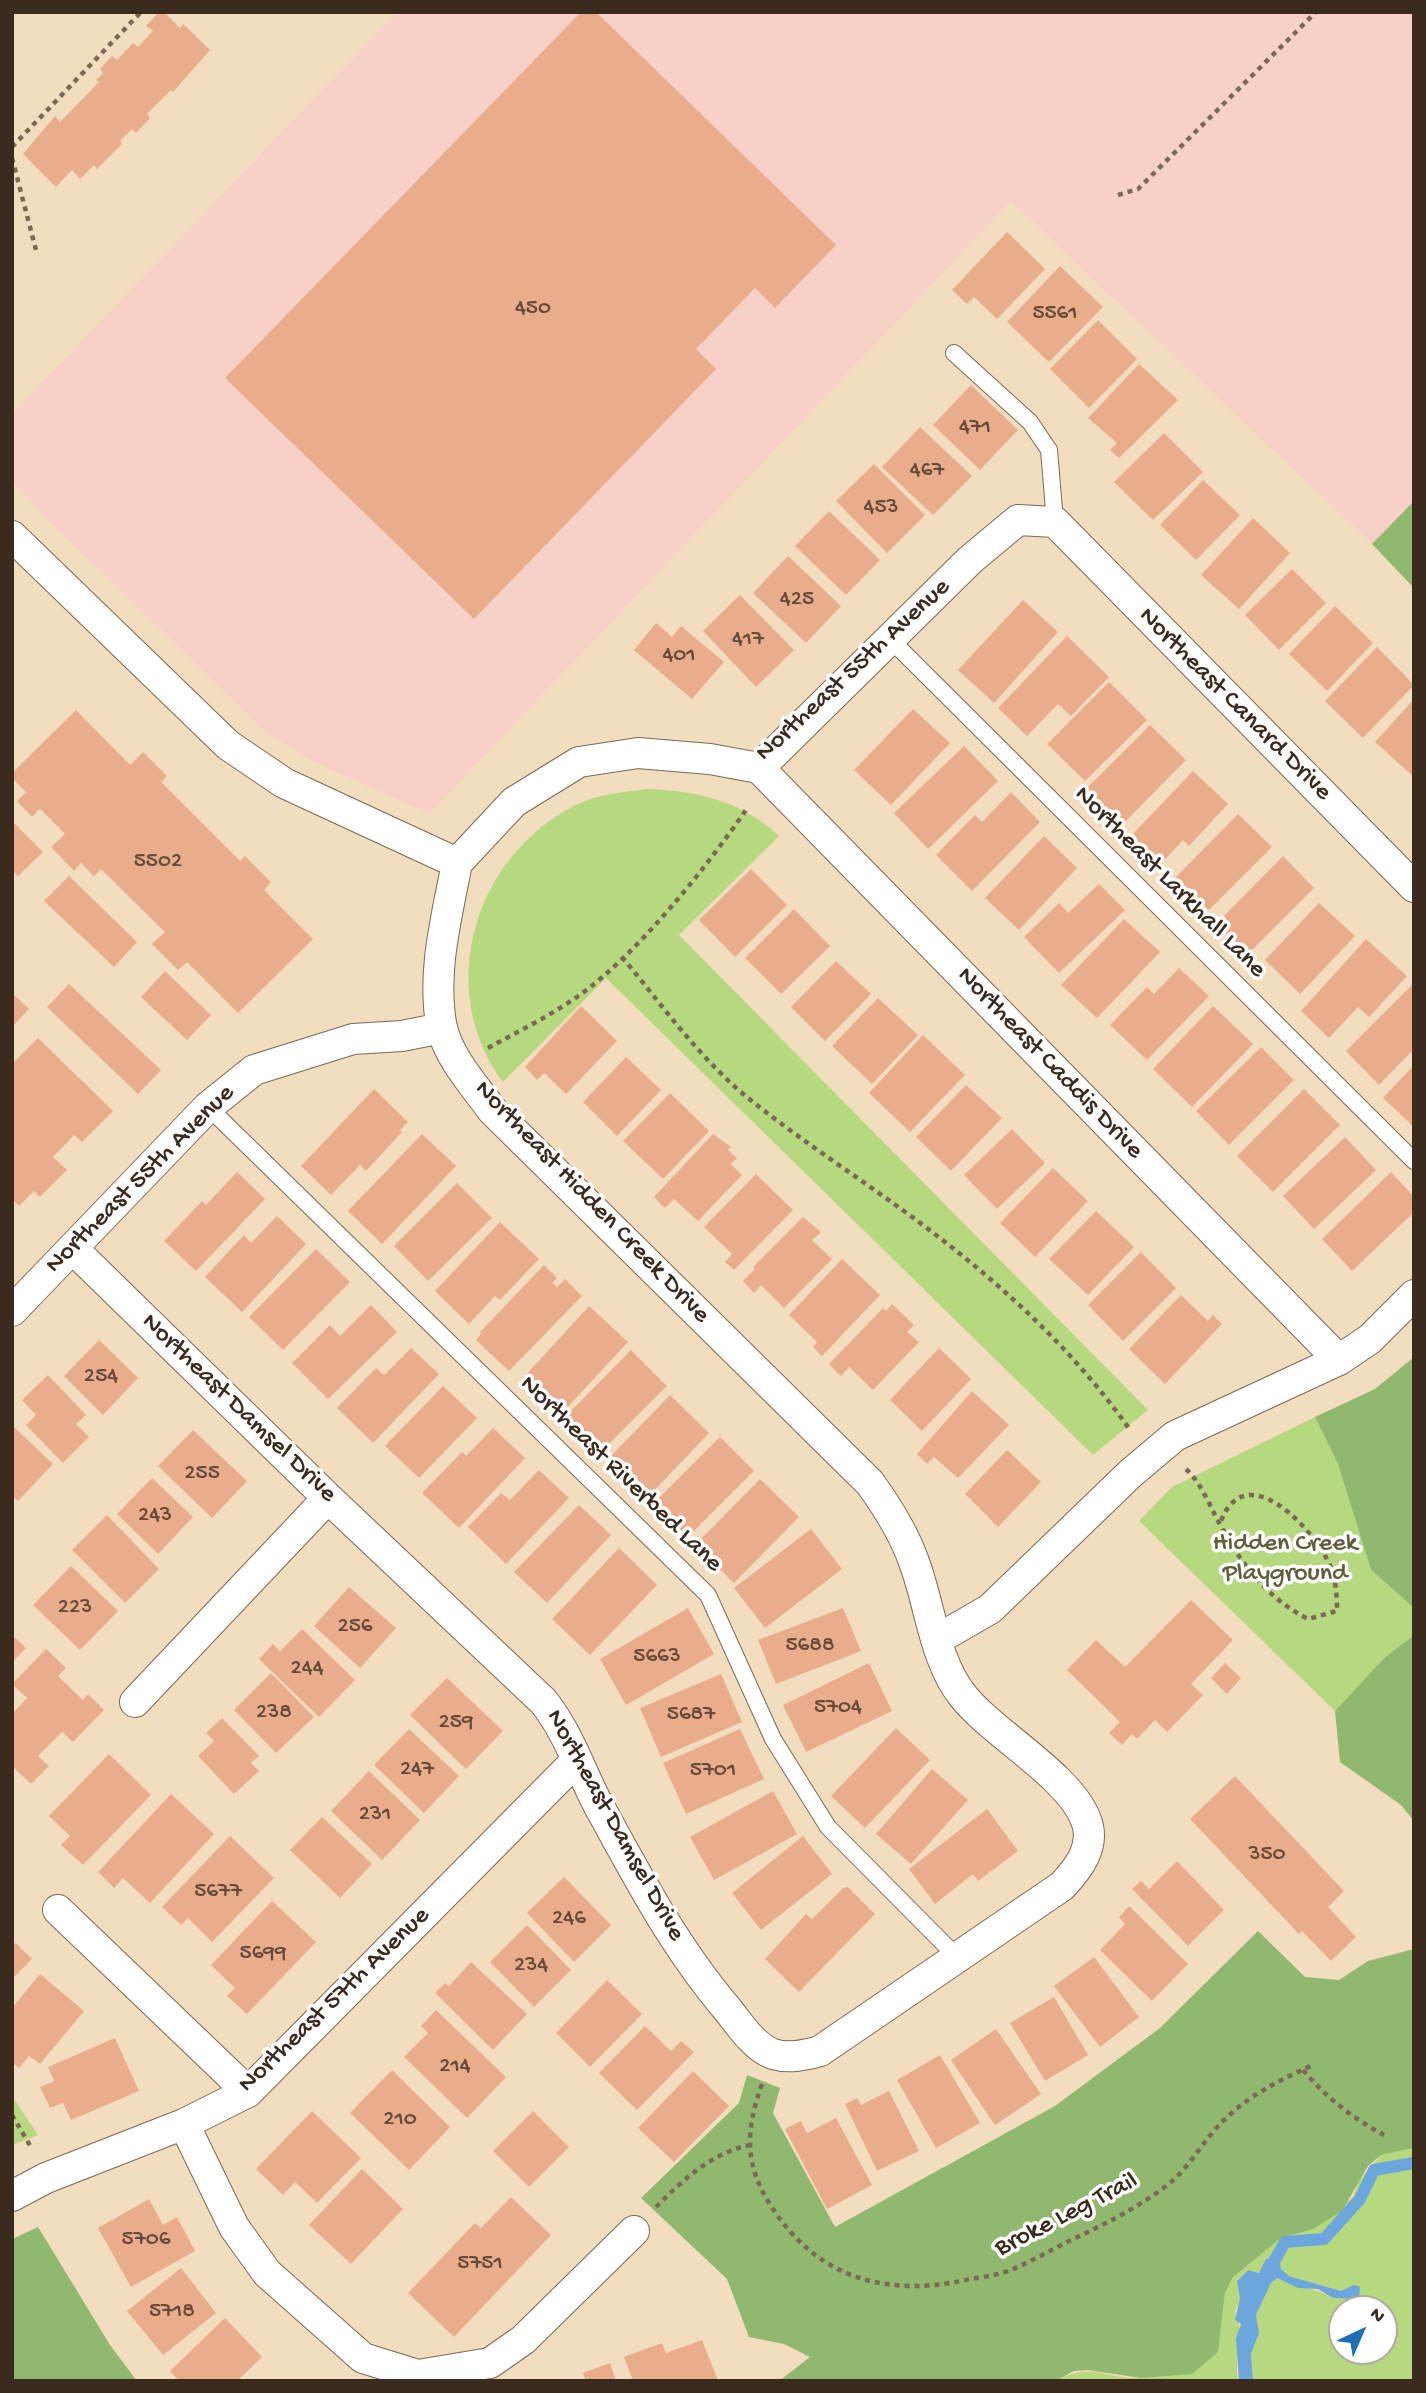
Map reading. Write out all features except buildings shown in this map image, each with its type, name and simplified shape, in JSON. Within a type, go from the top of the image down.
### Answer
[{"type":"street","name":"Northeast 55th Avenue","points":[[457,863],[514,802],[579,762],[638,753],[710,758],[759,768],[970,561],[1018,520],[1055,522]]},
{"type":"street","name":"Northeast Canard Drive","points":[[1055,522],[1414,887]]},
{"type":"street","points":[[12,536],[228,744],[284,783],[457,863]]},
{"type":"street","name":"Northeast Caddis Drive","points":[[759,768],[1339,1360]]},
{"type":"street","name":"Northeast Hidden Creek Drive","points":[[457,863],[439,957],[442,1028],[456,1059],[492,1110],[870,1483],[893,1515],[914,1562],[949,1672],[963,1696],[1072,1797],[1086,1821],[1089,1845],[1079,1869],[1062,1886],[957,1957]]},
{"type":"street","name":"Northeast 55th Avenue","points":[[12,1311],[208,1107],[254,1070],[352,1039],[402,1036],[442,1028]]},
{"type":"street","name":"Northeast Damsel Drive","points":[[73,1249],[328,1498],[543,1701],[562,1723],[576,1761],[665,1925],[717,1997],[752,2039],[772,2054]]},
{"type":"street","points":[[938,1639],[990,1609],[1151,1437],[1175,1436],[1339,1360],[1370,1339],[1414,1295]]},
{"type":"street","points":[[135,1702],[328,1498]]},
{"type":"street","name":"Northeast 57th Avenue","points":[[12,2196],[47,2178],[184,2124],[248,2092],[576,1761]]},
{"type":"street","points":[[58,1910],[248,2092]]},
{"type":"street","points":[[772,2054],[797,2057],[820,2050],[957,1957]]},
{"type":"street","points":[[184,2124],[234,2227],[267,2273],[363,2358],[418,2375],[490,2363],[523,2340],[634,2231]]},
{"type":"lane","points":[[954,353],[1030,422],[1049,450],[1055,522]]},
{"type":"lane","name":"Northeast Larkhall Lane","points":[[890,639],[1414,1161]]},
{"type":"lane","name":"Northeast Riverbed Lane","points":[[208,1107],[708,1595],[773,1739],[828,1827],[957,1957]]},
{"type":"path","points":[[12,147],[141,12]]},
{"type":"path","points":[[1118,195],[1138,189],[1316,12]]},
{"type":"path","points":[[12,158],[36,250]]},
{"type":"path","points":[[485,1051],[582,994],[621,957],[718,849],[746,810],[737,806]]},
{"type":"path","points":[[621,957],[699,1050],[750,1100],[890,1201],[1013,1298],[1105,1397],[1132,1433],[1151,1437],[1189,1471],[1243,1566],[1288,1609],[1308,1619],[1337,1611],[1331,1568],[1320,1546],[1284,1508],[1262,1495],[1251,1493],[1237,1499],[1224,1512],[1220,1524]]},
{"type":"path","points":[[1122,1441],[1132,1433]]},
{"type":"path","name":"Broke Leg Trail","points":[[772,2054],[751,2116],[749,2157],[760,2191],[785,2227],[816,2257],[854,2279],[894,2286],[938,2286],[1006,2272],[1125,2214],[1168,2185],[1198,2155],[1224,2120],[1267,2086],[1315,2064]]},
{"type":"path","points":[[1303,2070],[1324,2094],[1351,2117],[1384,2135]]},
{"type":"path","points":[[634,2231],[691,2174],[729,2149],[750,2145]]},
{"type":"shaded area","points":[[397,12],[1414,12],[1414,501],[1372,544],[1011,201],[429,814],[312,761],[267,733],[55,527],[12,481],[12,414]]},
{"type":"green space","points":[[1414,501],[1414,588],[1372,544]]},
{"type":"green space","points":[[648,789],[684,792],[718,800],[750,814],[779,836],[679,935],[1148,1410],[1093,1455],[606,978],[503,1082],[482,1045],[471,1007],[469,967],[475,928],[490,891],[512,857],[541,828],[576,805],[620,792]]},
{"type":"green space","points":[[1414,1357],[1414,1608],[1371,1570],[1338,1464],[1315,1417],[1375,1389]]},
{"type":"green space","name":"Hidden Creek Playground","points":[[1315,1417],[1338,1464],[1371,1570],[1414,1608],[1414,1635],[1384,1658],[1335,1711],[1139,1521],[1172,1487]]},
{"type":"green space","points":[[1414,1635],[1414,1821],[1401,1805],[1340,1762],[1335,1711],[1384,1658]]},
{"type":"green space","points":[[1258,1931],[1305,1977],[1339,1980],[1368,1961],[1414,1949],[1414,2148],[1381,2155],[1368,2166],[1342,2211],[1313,2229],[1281,2238],[1233,2277],[1225,2293],[1218,2352],[1192,2374],[1141,2378],[1088,2370],[1074,2371],[1055,2381],[779,2381],[810,2357],[784,2344],[749,2337],[727,2279],[641,2198],[739,2103],[747,2075],[780,2088],[773,2113],[835,2227],[1055,2106],[1160,2028]]},
{"type":"green space","points":[[12,2096],[38,2135],[12,2145]]},
{"type":"green space","points":[[1414,2148],[1414,2381],[1253,2381],[1251,2354],[1259,2333],[1256,2315],[1271,2283],[1277,2278],[1328,2296],[1328,2365],[1398,2365],[1398,2295],[1336,2295],[1341,2291],[1289,2276],[1281,2269],[1279,2257],[1259,2273],[1248,2270],[1237,2280],[1241,2298],[1235,2312],[1240,2329],[1237,2363],[1239,2381],[1055,2381],[1080,2372],[1098,2372],[1127,2378],[1147,2377],[1218,2352],[1225,2293],[1233,2277],[1281,2238],[1313,2229],[1353,2197],[1358,2182],[1381,2155]]},
{"type":"green space","points":[[38,2227],[110,2345],[137,2381],[12,2381],[12,2239]]},
{"type":"water","points":[[1279,2257],[1281,2269],[1289,2276],[1341,2291],[1354,2285],[1360,2287],[1359,2295],[1328,2295],[1318,2289],[1298,2288],[1277,2278],[1271,2283],[1256,2315],[1259,2333],[1251,2354],[1253,2381],[1239,2381],[1236,2338],[1241,2324],[1235,2320],[1240,2298],[1237,2281],[1248,2270],[1259,2273],[1266,2259]]},
{"type":"waterway","points":[[1268,2272],[1285,2242],[1324,2239],[1360,2199],[1374,2170],[1414,2163]]}]
